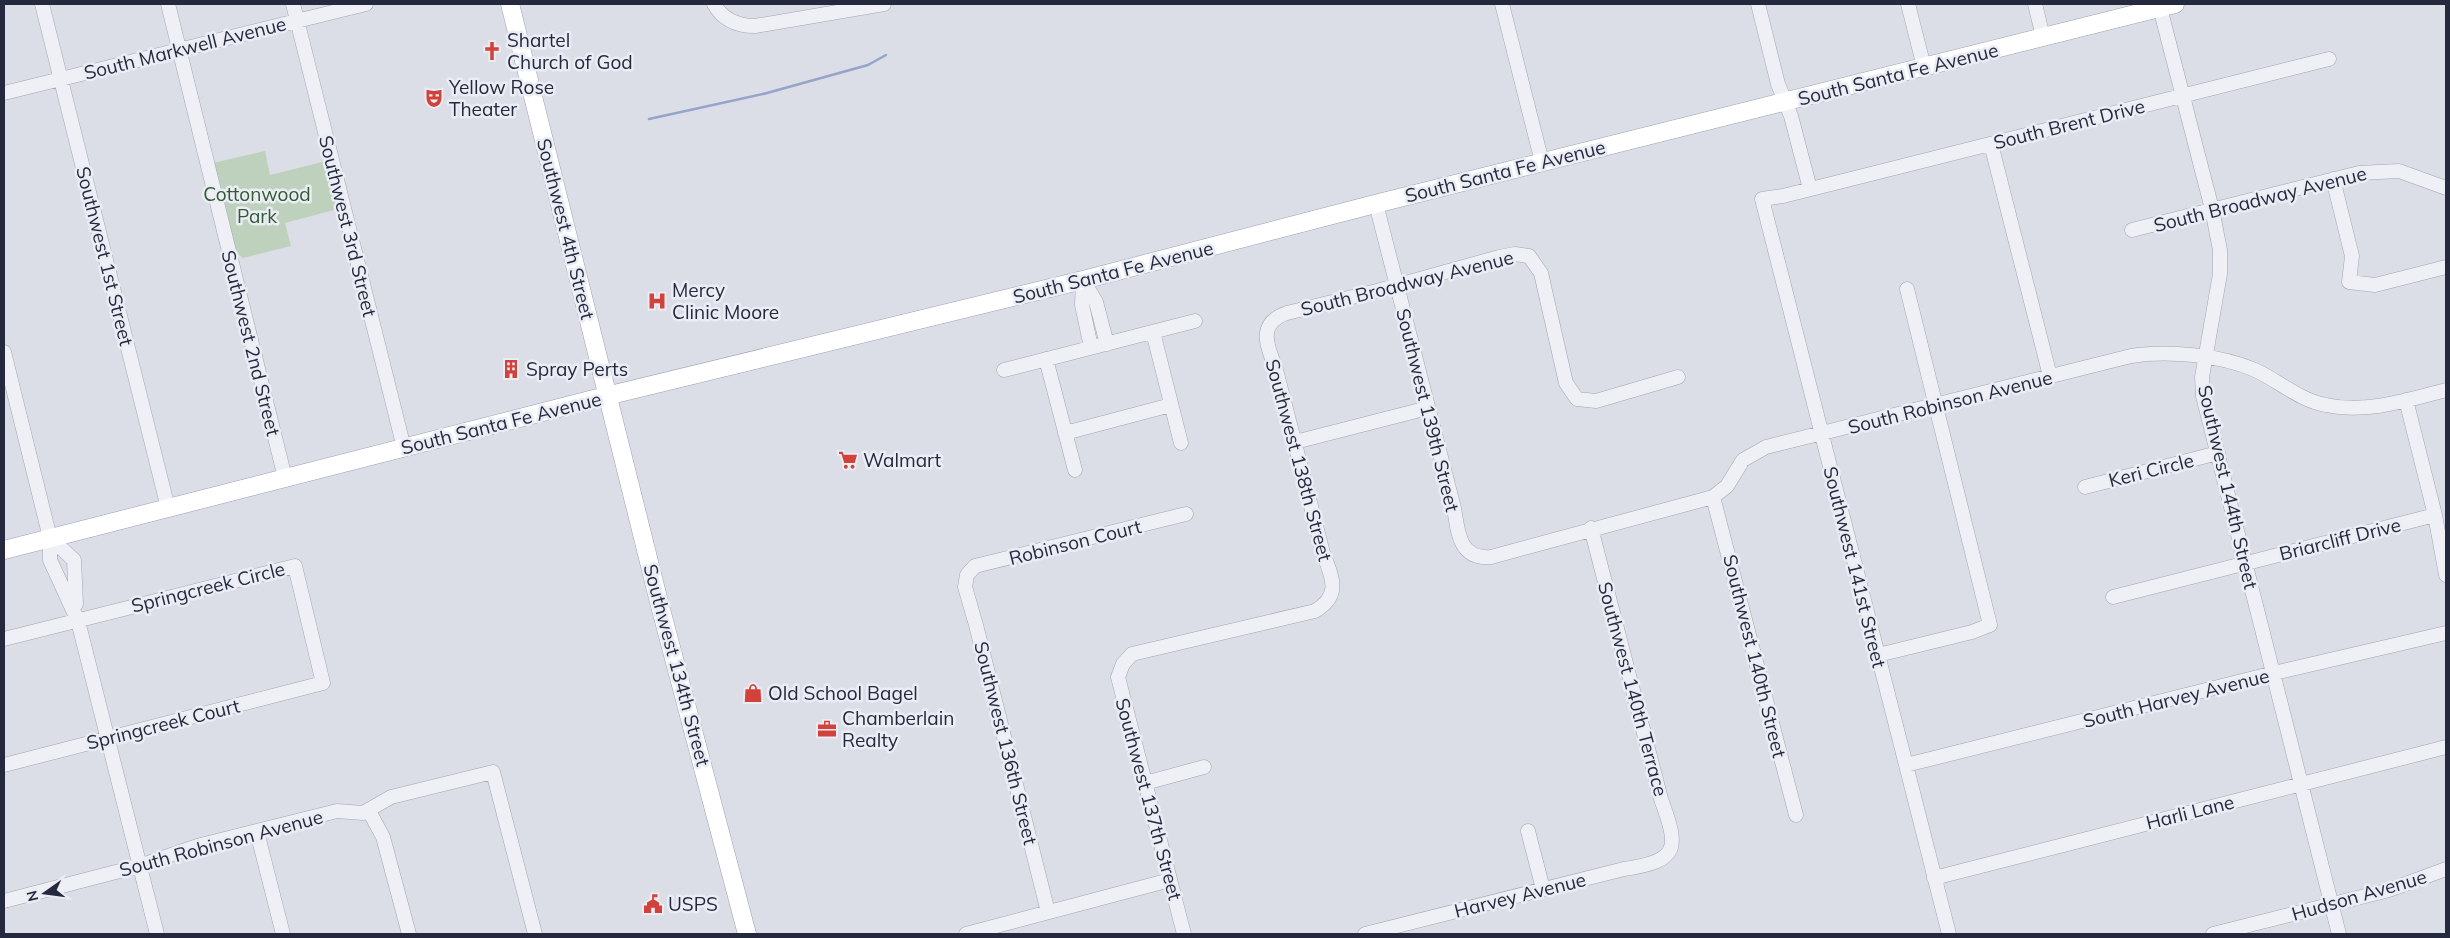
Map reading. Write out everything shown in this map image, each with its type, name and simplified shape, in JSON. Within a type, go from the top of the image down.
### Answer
[{"type":"main road","name":"Southwest 4th Street","points":[[510,4],[607,396]]},
{"type":"main road","name":"South Santa Fe Avenue","points":[[4,550],[607,396],[1083,280],[2165,5]]},
{"type":"main road","name":"Southwest 134th Street","points":[[607,396],[747,934]]},
{"type":"street","name":"Southwest 1st Street","points":[[42,4],[168,508]]},
{"type":"street","name":"Southwest 2nd Street","points":[[168,4],[285,478]]},
{"type":"street","name":"Southwest 3rd Street","points":[[293,4],[404,448]]},
{"type":"street","name":"South Markwell Avenue","points":[[4,93],[366,4]]},
{"type":"street","points":[[714,4],[727,19],[742,25],[755,26],[884,4]]},
{"type":"street","points":[[1502,4],[1542,162]]},
{"type":"street","points":[[1758,4],[1778,84],[1791,116],[1810,189]]},
{"type":"street","points":[[1908,4],[1924,67]]},
{"type":"street","points":[[2035,4],[2043,37]]},
{"type":"street","name":"Southwest 144th Street","points":[[2165,5],[2183,96],[2218,236],[2220,263],[2202,387],[2340,934]]},
{"type":"street","name":"South Brent Drive","points":[[1762,199],[1810,189],[2329,59]]},
{"type":"street","points":[[1991,144],[2050,376]]},
{"type":"street","name":"South Broadway Avenue","points":[[2132,230],[2333,179],[2377,171],[2399,172],[2446,188]]},
{"type":"street","points":[[2333,179],[2352,256],[2349,282],[2375,285],[2446,266]]},
{"type":"street","name":"Southwest 141st Street","points":[[1762,199],[1949,934]]},
{"type":"street","name":"Southwest 139th Street","points":[[1376,204],[1454,508],[1458,536],[1462,545],[1471,554]]},
{"type":"street","name":"South Broadway Avenue","points":[[1270,324],[1279,315],[1515,254],[1529,256],[1541,274],[1566,383],[1577,398],[1596,401],[1678,377]]},
{"type":"street","points":[[1083,280],[1096,302],[1107,344]]},
{"type":"street","points":[[1083,280],[1082,305],[1091,347]]},
{"type":"street","points":[[1878,655],[1972,632],[1990,624],[1907,289]]},
{"type":"street","points":[[1004,370],[1195,321]]},
{"type":"street","name":"Southwest 138th Street","points":[[1123,664],[1132,654],[1170,647],[1315,611],[1322,607],[1331,596],[1332,576],[1323,553],[1275,366],[1267,346],[1266,339],[1270,324]]},
{"type":"street","points":[[1152,332],[1181,443]]},
{"type":"street","points":[[4,352],[50,538],[50,560],[78,621]]},
{"type":"street","name":"South Robinson Avenue","points":[[1471,554],[1490,557],[1591,528],[1713,497],[1727,486],[1743,460],[1756,451],[2050,376],[2141,355],[2165,354],[2232,362],[2255,370],[2301,397],[2327,406],[2357,408],[2406,400],[2446,390]]},
{"type":"street","points":[[1046,359],[1075,470]]},
{"type":"street","points":[[2406,400],[2435,515],[2446,575]]},
{"type":"street","points":[[1065,433],[1171,405]]},
{"type":"street","points":[[1294,442],[1428,408]]},
{"type":"street","name":"Keri Circle","points":[[2085,487],[2218,452]]},
{"type":"street","name":"Southwest 140th Street","points":[[1713,497],[1796,815]]},
{"type":"street","name":"Robinson Court","points":[[967,575],[981,563],[1013,558],[1186,514]]},
{"type":"street","name":"Briarcliff Drive","points":[[2113,597],[2435,515]]},
{"type":"street","name":"Southwest 140th Terrace","points":[[1591,528],[1661,799],[1672,829],[1670,850]]},
{"type":"street","points":[[50,538],[74,560],[74,587],[78,621],[157,934]]},
{"type":"street","name":"Springcreek Circle","points":[[4,639],[295,566],[323,683]]},
{"type":"street","name":"Southwest 136th Street","points":[[967,575],[965,593],[976,625],[1048,912]]},
{"type":"street","name":"South Harvey Avenue","points":[[1906,766],[2274,673],[2446,633]]},
{"type":"street","name":"Southwest 137th Street","points":[[1123,664],[1118,677],[1119,687],[1184,934]]},
{"type":"street","name":"Springcreek Court","points":[[4,765],[323,683]]},
{"type":"street","name":"Harli Lane","points":[[1934,878],[2446,748]]},
{"type":"street","points":[[1145,783],[1204,768]]},
{"type":"street","name":"South Robinson Avenue","points":[[4,901],[139,866],[178,851],[337,811],[369,811],[398,795],[493,772],[534,934]]},
{"type":"street","points":[[369,811],[383,837],[409,934]]},
{"type":"street","points":[[1528,831],[1543,889]]},
{"type":"street","points":[[257,832],[283,934]]},
{"type":"street","name":"Harvey Avenue","points":[[1365,934],[1624,869],[1651,865],[1664,859],[1670,850]]},
{"type":"street","name":"Hudson Avenue","points":[[2213,934],[2389,890],[2446,869]]},
{"type":"street","points":[[966,934],[1170,880]]},
{"type":"street","points":[[953,934],[982,929]]},
{"type":"green space","name":"Cottonwood Park","points":[[265,151],[270,175],[326,161],[338,209],[285,223],[291,246],[243,258],[235,252],[213,163]]},
{"type":"waterway","points":[[649,119],[767,93],[868,65],[886,55]]},
{"type":"place","name":"Shartel Church of God","points":[[492,51]]},
{"type":"place","name":"Yellow Rose Theater","points":[[434,98]]},
{"type":"place","name":"Mercy Clinic Moore","points":[[657,301]]},
{"type":"place","name":"Spray Perts","points":[[511,369]]},
{"type":"place","name":"Walmart","points":[[848,460]]},
{"type":"place","name":"Old School Bagel","points":[[753,693]]},
{"type":"place","name":"Chamberlain Realty","points":[[827,729]]},
{"type":"place","name":"USPS","points":[[653,904]]}]
